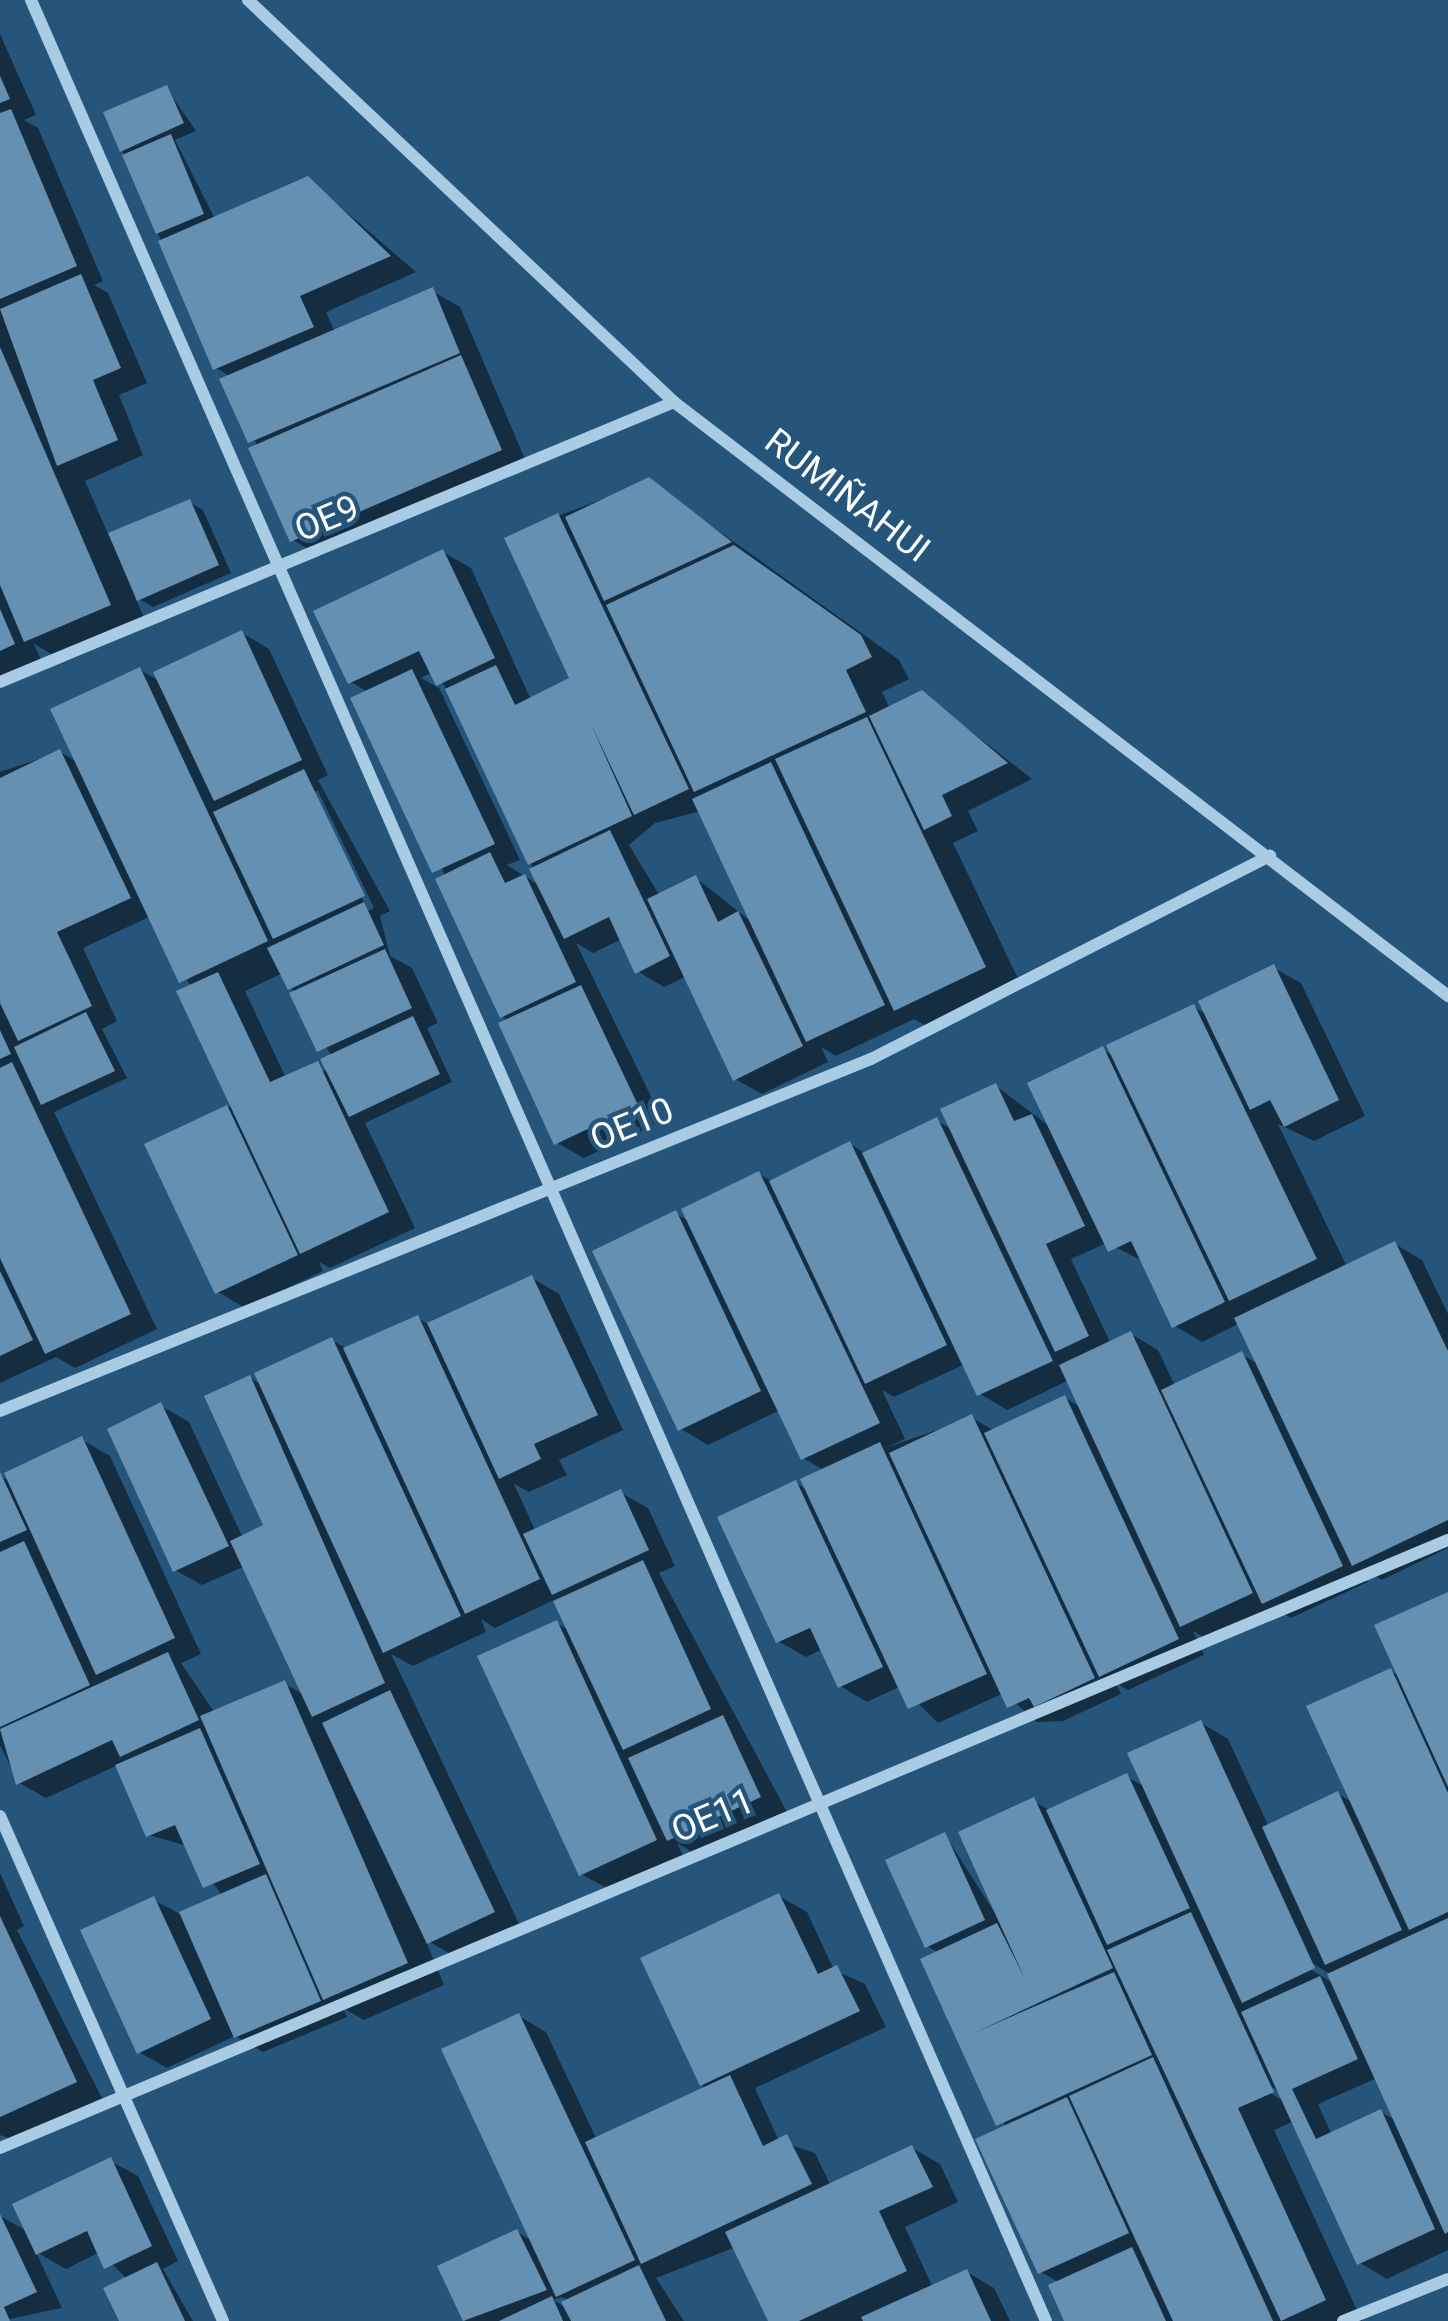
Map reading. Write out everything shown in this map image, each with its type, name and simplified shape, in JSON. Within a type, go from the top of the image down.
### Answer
[{"type":"street","points":[[32,0],[816,1806],[1046,2321]]},
{"type":"street","name":"RUMIÑAHUI","points":[[248,0],[674,402],[1448,996]]},
{"type":"street","name":"OE9","points":[[0,682],[278,572],[674,402]]},
{"type":"street","name":"OE10","points":[[0,1412],[872,1059],[1270,856]]},
{"type":"street","name":"OE11","points":[[0,2148],[1448,1540]]},
{"type":"street","points":[[0,1816],[224,2321]]},
{"type":"street","points":[[1342,2321],[1448,2279]]},
{"type":"building","points":[[0,76],[10,99],[0,103]]},
{"type":"building","points":[[167,85],[184,123],[120,152],[103,112]]},
{"type":"building","points":[[11,109],[77,266],[0,299],[0,113]]},
{"type":"building","points":[[171,134],[204,214],[156,234],[122,155]]},
{"type":"building","points":[[308,176],[391,256],[300,296],[314,327],[213,370],[158,241]]},
{"type":"building","points":[[81,274],[121,368],[93,380],[118,440],[57,466],[0,309]]},
{"type":"building","points":[[433,287],[460,353],[248,443],[219,379]]},
{"type":"building","points":[[0,347],[111,605],[24,642],[0,585]]},
{"type":"building","points":[[461,355],[502,450],[290,542],[248,448]]},
{"type":"building","points":[[649,477],[732,542],[604,601],[565,517]]},
{"type":"building","points":[[190,499],[219,565],[137,601],[108,533]]},
{"type":"building","points":[[558,513],[689,789],[634,815],[590,722],[632,816],[528,865],[445,689],[496,665],[515,705],[569,678],[504,538]]},
{"type":"building","points":[[734,545],[861,635],[872,657],[846,670],[866,712],[694,792],[606,605]]},
{"type":"building","points":[[443,549],[495,658],[436,686],[419,651],[348,684],[313,611]]},
{"type":"building","points":[[0,609],[15,644],[0,651]]},
{"type":"building","points":[[242,630],[302,760],[214,801],[153,672]]},
{"type":"building","points":[[140,667],[268,941],[179,983],[50,709]]},
{"type":"building","points":[[412,669],[495,844],[432,873],[350,698]]},
{"type":"building","points":[[922,690],[1008,763],[942,795],[952,816],[924,830],[869,716]]},
{"type":"building","points":[[867,717],[986,967],[894,1011],[775,759]]},
{"type":"building","points":[[60,749],[131,898],[57,932],[92,1006],[18,1041],[0,1003],[0,778]]},
{"type":"building","points":[[771,762],[885,1005],[806,1042],[692,799]]},
{"type":"building","points":[[304,769],[365,896],[273,939],[213,812]]},
{"type":"building","points":[[610,830],[670,956],[635,974],[609,917],[564,939],[529,869]]},
{"type":"building","points":[[490,852],[505,883],[525,874],[576,982],[500,1018],[435,879]]},
{"type":"building","points":[[696,875],[718,922],[738,911],[803,1046],[733,1081],[647,899]]},
{"type":"building","points":[[364,902],[384,945],[288,990],[267,948]]},
{"type":"building","points":[[385,949],[412,1008],[317,1052],[289,993]]},
{"type":"building","points":[[1274,964],[1339,1100],[1284,1127],[1270,1100],[1250,1110],[1198,1001]]},
{"type":"building","points":[[218,972],[270,1082],[318,1061],[389,1212],[300,1254],[176,991]]},
{"type":"building","points":[[581,985],[638,1105],[554,1145],[498,1023]]},
{"type":"building","points":[[1194,1004],[1317,1259],[1229,1301],[1106,1045]]},
{"type":"building","points":[[86,1012],[115,1071],[41,1105],[14,1047]]},
{"type":"building","points":[[413,1016],[440,1074],[349,1117],[320,1059]]},
{"type":"building","points":[[0,1030],[11,1054],[0,1059]]},
{"type":"building","points":[[1103,1046],[1225,1302],[1172,1328],[1131,1241],[1108,1252],[1027,1083]]},
{"type":"building","points":[[12,1062],[131,1314],[45,1354],[0,1258],[0,1068]]},
{"type":"building","points":[[996,1083],[1014,1121],[1032,1114],[1085,1226],[1046,1244],[1089,1336],[1055,1352],[940,1109]]},
{"type":"building","points":[[227,1105],[298,1255],[215,1294],[144,1144]]},
{"type":"building","points":[[937,1117],[1053,1361],[977,1396],[862,1153]]},
{"type":"building","points":[[850,1141],[947,1345],[865,1384],[769,1181]]},
{"type":"building","points":[[759,1171],[880,1423],[801,1460],[681,1209]]},
{"type":"building","points":[[676,1210],[761,1391],[678,1431],[592,1251]]},
{"type":"building","points":[[1395,1241],[1448,1351],[1448,1520],[1352,1566],[1234,1318]]},
{"type":"building","points":[[0,1271],[33,1340],[0,1356]]},
{"type":"building","points":[[532,1275],[598,1415],[534,1444],[541,1459],[499,1479],[427,1323]]},
{"type":"building","points":[[418,1315],[540,1579],[465,1614],[343,1348]]},
{"type":"building","points":[[1131,1331],[1253,1593],[1180,1627],[1059,1365]]},
{"type":"building","points":[[332,1337],[461,1616],[383,1653],[254,1373]]},
{"type":"building","points":[[1242,1351],[1343,1566],[1262,1604],[1161,1390]]},
{"type":"building","points":[[250,1375],[385,1683],[312,1717],[230,1541],[263,1525],[204,1396]]},
{"type":"building","points":[[1065,1395],[1179,1639],[1099,1677],[984,1433]]},
{"type":"building","points":[[161,1402],[229,1546],[173,1572],[107,1429]]},
{"type":"building","points":[[972,1414],[1095,1678],[1034,1707],[1029,1698],[1007,1708],[889,1453]]},
{"type":"building","points":[[82,1436],[175,1638],[96,1675],[4,1473]]},
{"type":"building","points":[[880,1442],[987,1674],[908,1709],[800,1479]]},
{"type":"building","points":[[0,1472],[27,1530],[0,1542]]},
{"type":"building","points":[[796,1480],[883,1667],[838,1688],[810,1628],[776,1643],[717,1517]]},
{"type":"building","points":[[621,1489],[649,1550],[552,1595],[523,1534]]},
{"type":"building","points":[[24,1541],[90,1685],[0,1727],[0,1552]]},
{"type":"building","points":[[643,1560],[711,1709],[623,1750],[553,1601]]},
{"type":"building","points":[[1448,1592],[1448,1787],[1374,1625]]},
{"type":"building","points":[[557,1620],[657,1840],[579,1876],[477,1656]]},
{"type":"building","points":[[168,1652],[199,1720],[120,1757],[112,1740],[16,1785],[0,1729]]},
{"type":"building","points":[[1391,1668],[1448,1793],[1448,1912],[1409,1930],[1306,1706]]},
{"type":"building","points":[[285,1680],[408,1963],[323,2000],[200,1716]]},
{"type":"building","points":[[390,1690],[495,1912],[427,1944],[322,1723]]},
{"type":"building","points":[[723,1715],[761,1797],[667,1841],[628,1758]]},
{"type":"building","points":[[1201,1720],[1315,1968],[1242,2003],[1127,1753]]},
{"type":"building","points":[[200,1728],[260,1864],[203,1888],[175,1825],[146,1837],[115,1765]]},
{"type":"building","points":[[1127,1773],[1190,1908],[1107,1945],[1046,1810]]},
{"type":"building","points":[[1338,1791],[1402,1930],[1325,1965],[1262,1827]]},
{"type":"building","points":[[1034,1797],[1113,1968],[976,2032],[1114,1972],[1152,2055],[996,2126],[920,1959],[997,1923],[1025,1979],[958,1832]]},
{"type":"building","points":[[945,1832],[985,1920],[925,1948],[885,1860]]},
{"type":"building","points":[[266,1874],[321,2001],[234,2038],[179,1912]]},
{"type":"building","points":[[779,1893],[818,1974],[837,1965],[860,2011],[700,2086],[640,1958]]},
{"type":"building","points":[[154,1896],[211,2019],[137,2054],[80,1930]]},
{"type":"building","points":[[1191,1912],[1274,2092],[1238,2108],[1326,2300],[1281,2321],[1107,1950]]},
{"type":"building","points":[[0,1916],[77,2082],[0,2117]]},
{"type":"building","points":[[1448,1918],[1448,2232],[1445,2234],[1327,1974]]},
{"type":"building","points":[[1320,1976],[1358,2059],[1292,2089],[1316,2139],[1381,2109],[1435,2229],[1357,2265],[1241,2012]]},
{"type":"building","points":[[519,2013],[635,2260],[556,2297],[441,2049]]},
{"type":"building","points":[[1153,2057],[1273,2321],[1173,2321],[1069,2096]]},
{"type":"building","points":[[730,2075],[763,2146],[787,2134],[812,2184],[641,2264],[585,2142]]},
{"type":"building","points":[[1067,2097],[1129,2233],[1038,2274],[975,2139]]},
{"type":"building","points":[[912,2145],[933,2187],[879,2211],[907,2271],[799,2321],[768,2321],[725,2232]]},
{"type":"building","points":[[111,2157],[152,2246],[104,2269],[87,2231],[36,2255],[12,2204]]},
{"type":"building","points":[[0,2214],[37,2292],[4,2307],[10,2321],[0,2321]]},
{"type":"building","points":[[517,2229],[547,2290],[463,2321],[437,2266]]},
{"type":"building","points":[[1132,2247],[1166,2321],[1064,2321],[1048,2285]]},
{"type":"building","points":[[157,2262],[185,2321],[119,2321],[103,2288]]},
{"type":"building","points":[[639,2265],[666,2321],[571,2321],[561,2302]]},
{"type":"building","points":[[967,2269],[991,2321],[863,2321],[861,2317]]},
{"type":"building","points":[[552,2296],[563,2321],[499,2321]]}]
